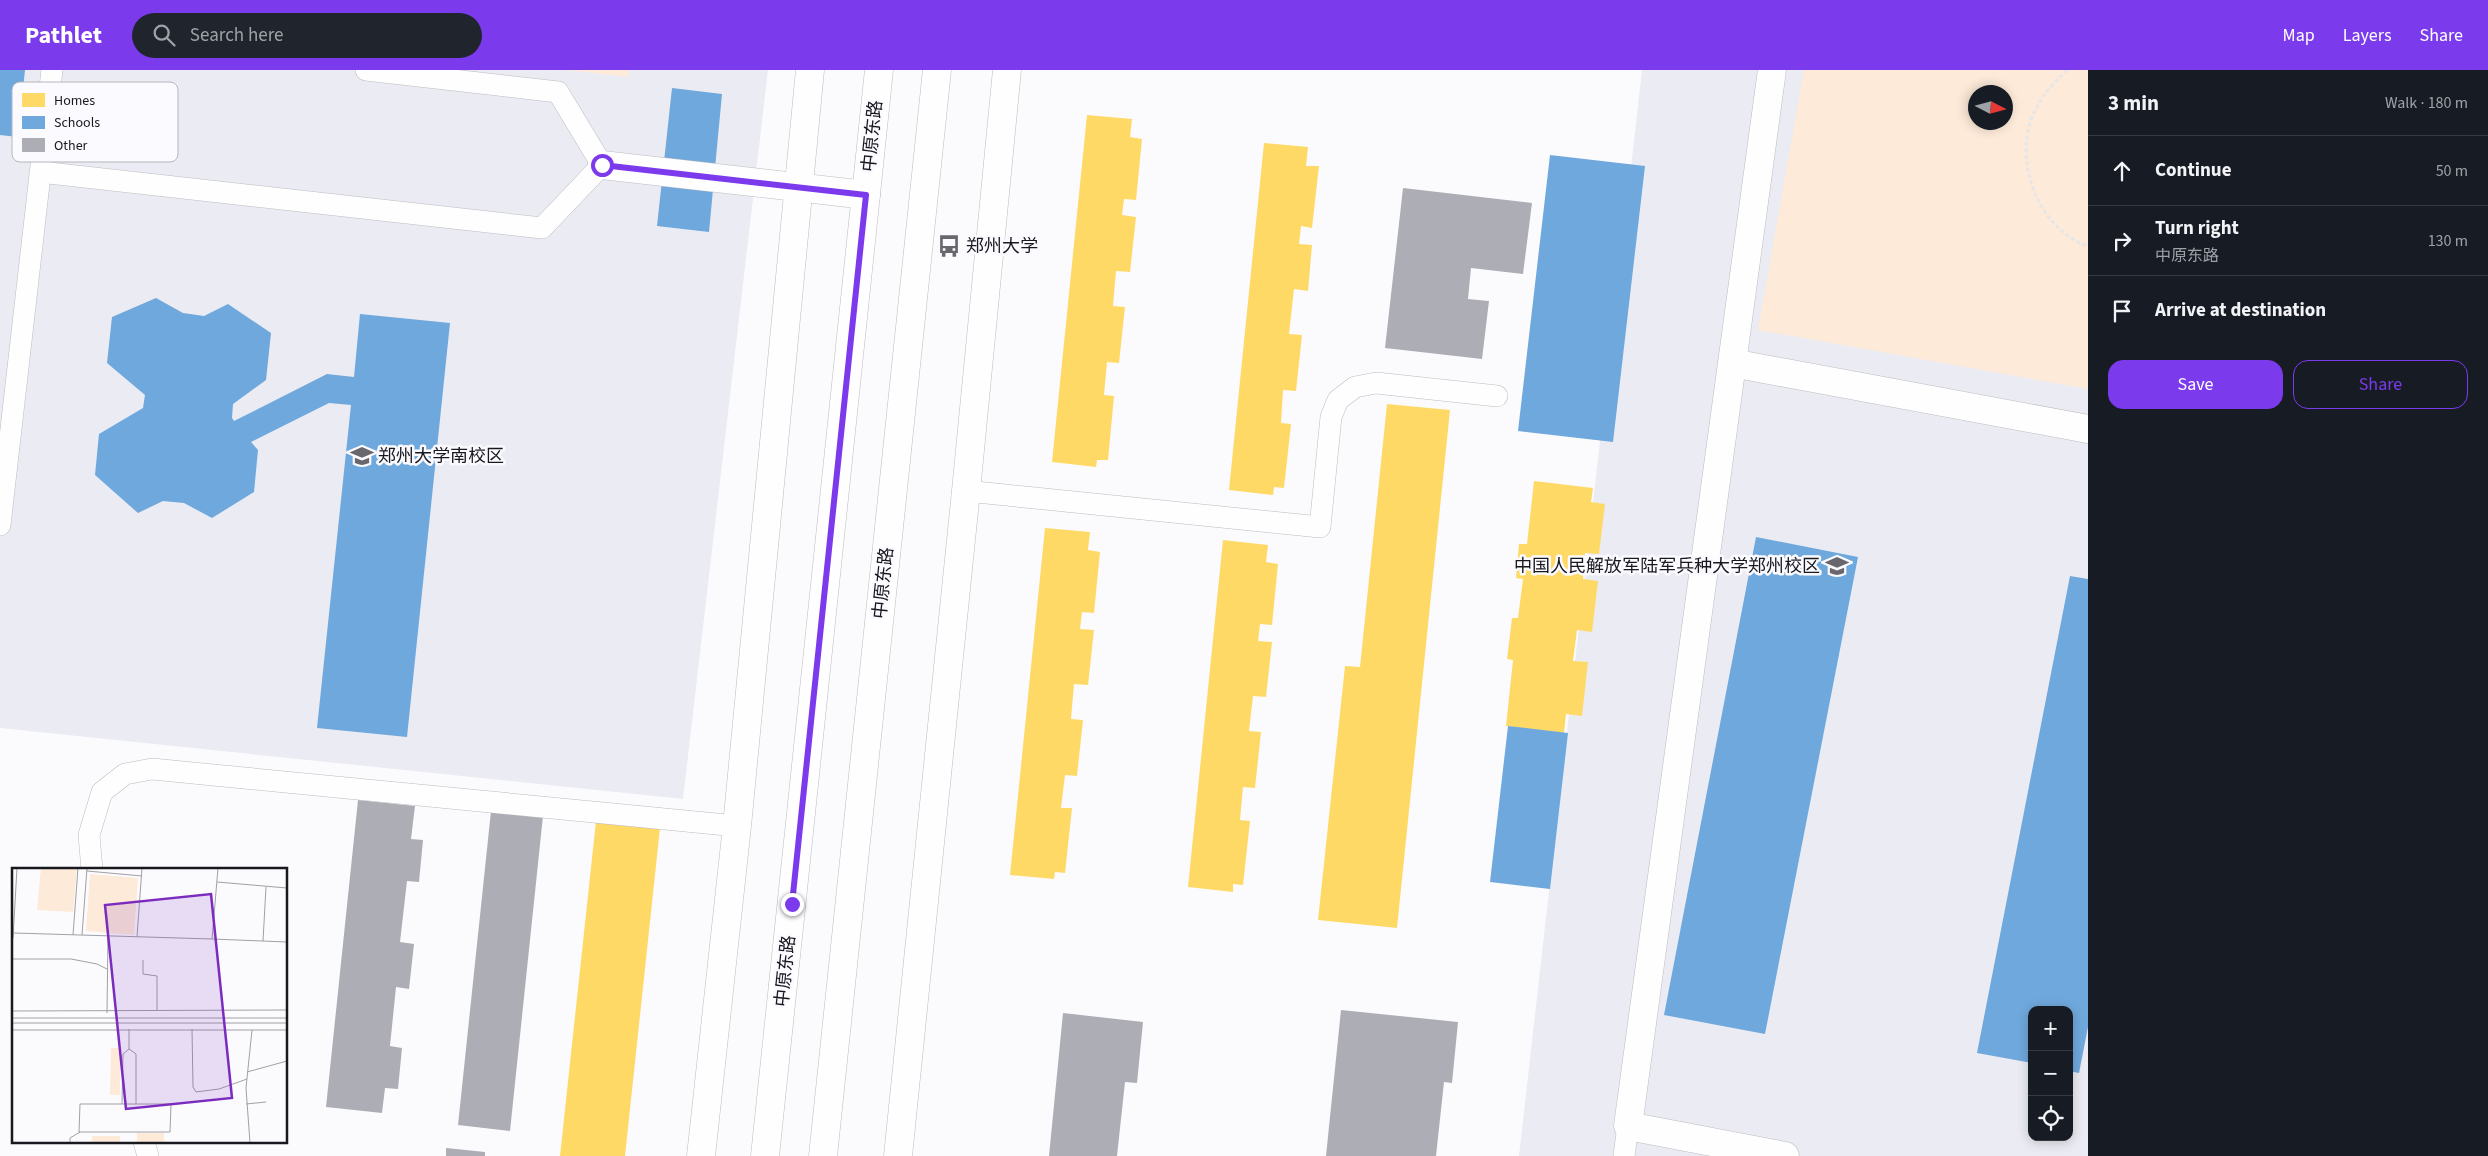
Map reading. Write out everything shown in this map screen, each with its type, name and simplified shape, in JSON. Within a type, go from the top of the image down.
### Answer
[{"type":"street","points":[[701,1156],[737,826],[810,70]]},
{"type":"street","name":"中原东路","points":[[765,1156],[879,70]]},
{"type":"street","name":"中原东路","points":[[823,1156],[937,70]]},
{"type":"street","points":[[898,1156],[1007,70]]},
{"type":"street","points":[[1772,70],[1628,1126],[1785,1156]]},
{"type":"street","points":[[602,165],[866,195]]},
{"type":"street","points":[[1732,363],[2088,429]]},
{"type":"lane","points":[[40,172],[542,228],[602,165],[558,92],[366,70]]},
{"type":"lane","points":[[0,525],[41,162]]},
{"type":"lane","points":[[966,491],[1320,527],[1331,417],[1338,400],[1355,387],[1376,383],[1497,396]]},
{"type":"lane","points":[[92,868],[89,835],[102,792],[125,774],[152,768],[737,826]]},
{"type":"lane","points":[[1624,1156],[1628,1126]]},
{"type":"path","points":[[2066,70],[2045,92],[2030,123],[2026,158],[2034,191],[2052,221],[2079,243],[2088,246]]},
{"type":"shaded area","name":"郑州大学南校区","points":[[0,70],[768,70],[683,799],[0,728]]},
{"type":"shaded area","points":[[567,70],[629,70],[628,77]]},
{"type":"shaded area","name":"中国人民解放军陆军兵种大学郑州校区","points":[[1642,70],[2088,70],[2088,1156],[1519,1156]]},
{"type":"shaded area","points":[[1804,70],[2088,70],[2088,389],[1758,330]]},
{"type":"building: Homes","points":[[1087,115],[1132,119],[1130,137],[1142,139],[1136,200],[1124,199],[1122,215],[1136,217],[1130,272],[1116,271],[1113,306],[1125,307],[1119,363],[1107,362],[1104,395],[1114,396],[1108,460],[1097,460],[1096,467],[1052,462]]},
{"type":"building: Homes","points":[[1264,143],[1308,147],[1306,166],[1319,166],[1312,228],[1301,226],[1299,244],[1312,245],[1308,291],[1294,289],[1289,334],[1302,335],[1296,391],[1283,390],[1281,423],[1291,424],[1284,488],[1274,487],[1273,495],[1229,490]]},
{"type":"building: Homes","points":[[1387,404],[1450,410],[1397,928],[1318,920],[1345,666],[1360,667]]},
{"type":"building: Homes","points":[[1534,481],[1593,488],[1591,502],[1605,504],[1599,554],[1585,553],[1583,579],[1598,581],[1592,632],[1577,630],[1573,661],[1588,662],[1582,716],[1566,714],[1564,733],[1506,726],[1513,660],[1507,659],[1512,618],[1518,618],[1523,579],[1516,578],[1519,544],[1527,544]]},
{"type":"building: Homes","points":[[1045,528],[1090,532],[1088,550],[1100,552],[1094,613],[1082,612],[1080,629],[1094,630],[1088,685],[1074,684],[1071,719],[1083,720],[1077,776],[1065,775],[1061,808],[1072,808],[1065,873],[1055,872],[1054,879],[1010,875]]},
{"type":"building: Homes","points":[[1223,540],[1268,545],[1266,562],[1278,564],[1272,625],[1260,624],[1258,641],[1272,642],[1266,697],[1253,696],[1249,731],[1261,732],[1255,788],[1243,787],[1240,820],[1250,821],[1243,885],[1233,884],[1233,892],[1188,887]]},
{"type":"building: Homes","points":[[596,821],[660,828],[625,1156],[560,1156]]},
{"type":"building: Schools","points":[[0,70],[25,70],[24,82],[12,82],[12,136],[0,135]]},
{"type":"building: Schools","points":[[672,88],[722,94],[709,232],[657,226]]},
{"type":"building: Schools","points":[[1550,155],[1645,166],[1613,442],[1518,431]]},
{"type":"building: Schools","points":[[156,298],[183,313],[204,316],[228,304],[271,333],[266,380],[233,404],[232,418],[234,421],[327,374],[354,377],[360,314],[450,323],[407,737],[317,728],[351,405],[329,403],[251,442],[258,450],[254,492],[212,518],[184,503],[163,501],[138,513],[95,475],[99,434],[143,408],[145,395],[107,363],[112,317]]},
{"type":"building: Schools","points":[[1756,537],[1858,557],[1765,1034],[1664,1015]]},
{"type":"building: Schools","points":[[2070,576],[2088,579],[2088,1027],[2079,1073],[2073,1072],[2073,1006],[2028,1006],[2028,1062],[1977,1053]]},
{"type":"building: Schools","points":[[1508,726],[1568,733],[1550,889],[1490,882]]},
{"type":"building: Other","points":[[1403,188],[1532,203],[1523,274],[1471,268],[1468,299],[1489,301],[1482,359],[1385,348]]},
{"type":"building: Other","points":[[358,800],[415,806],[411,839],[423,840],[419,882],[407,881],[400,942],[414,944],[409,989],[396,987],[390,1046],[402,1048],[398,1089],[385,1088],[382,1113],[326,1107]]},
{"type":"building: Other","points":[[491,811],[543,816],[510,1131],[458,1125]]},
{"type":"building: Other","points":[[1341,1010],[1458,1022],[1452,1083],[1444,1082],[1436,1156],[1326,1156]]},
{"type":"building: Other","points":[[1063,1013],[1143,1022],[1137,1083],[1125,1082],[1117,1156],[1049,1156]]},
{"type":"building: Other","points":[[446,1148],[485,1152],[485,1156],[446,1156]]},
{"type":"place","name":"郑州大学","points":[[949,246]]},
{"type":"place","name":"郑州大学南校区","points":[[362,456]]},
{"type":"place","name":"中国人民解放军陆军兵种大学郑州校区","points":[[1837,566]]},
{"type":"route","points":[[602,165],[866,195],[792,904]]}]
